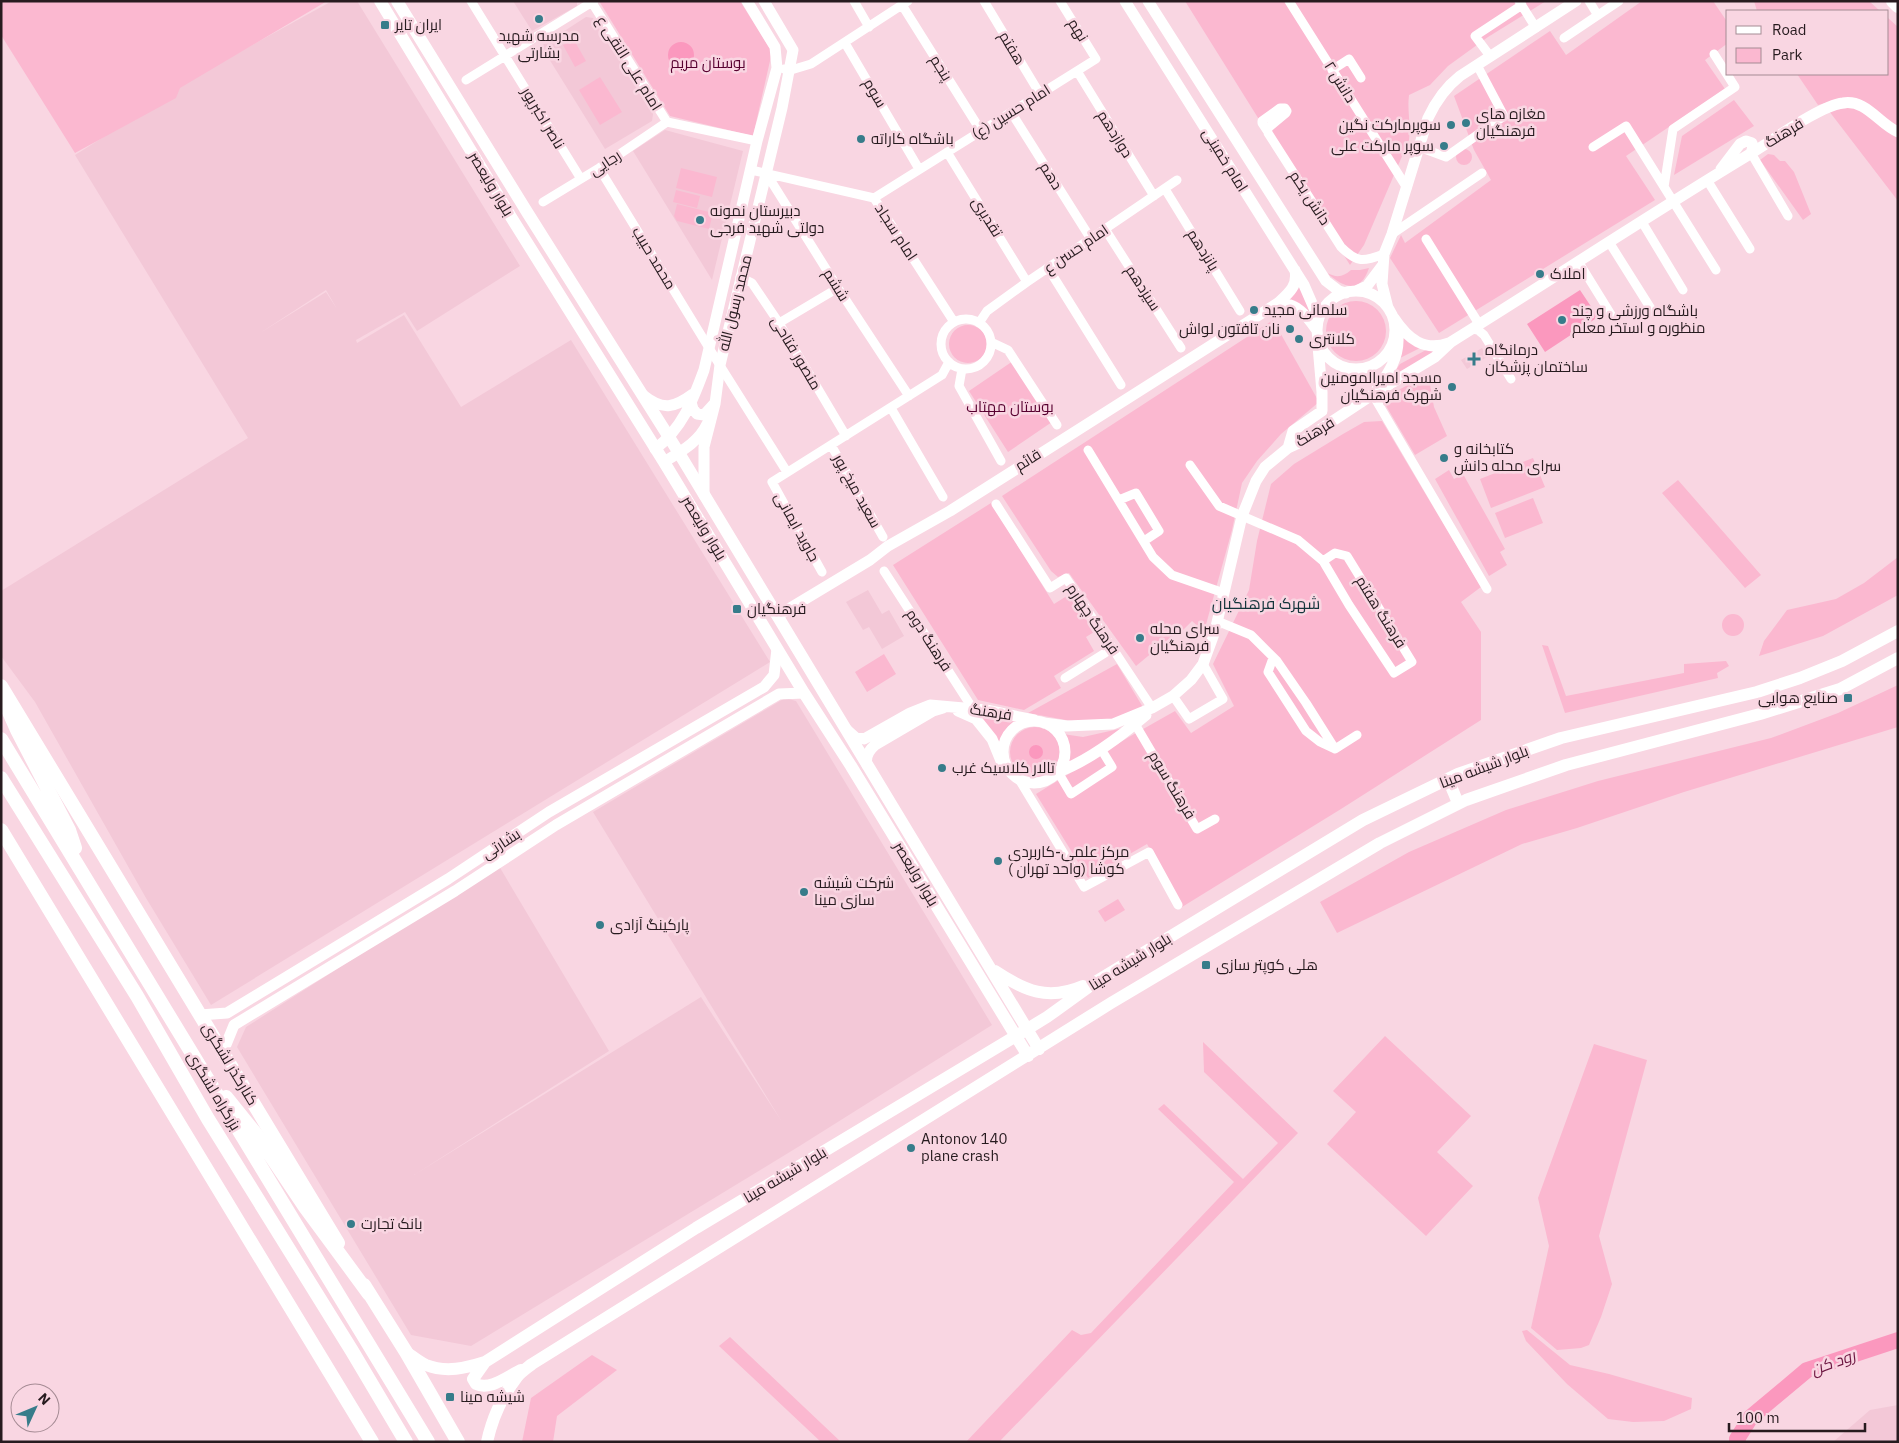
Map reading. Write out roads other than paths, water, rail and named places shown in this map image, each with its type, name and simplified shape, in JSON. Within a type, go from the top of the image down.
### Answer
[{"type":"main road","name":"بلوار ولیعصر","points":[[380,1],[1028,1056]]},
{"type":"main road","name":"بلوار ولیعصر","points":[[397,1],[679,453],[1039,1049]]},
{"type":"main road","points":[[1892,1],[1898,6]]},
{"type":"main road","name":"بلوار شیشه مینا","points":[[406,1352],[427,1365],[451,1369],[464,1368],[485,1362],[696,1228],[1016,1036],[1097,981],[1363,820],[1448,779],[1561,738],[1757,692],[1800,678],[1842,661],[1898,630]]},
{"type":"main road","name":"بلوار شیشه مینا","points":[[487,1442],[494,1419],[508,1391],[518,1376],[532,1364],[1177,963],[1380,843],[1458,803],[1566,765],[1760,714],[1840,689],[1898,658]]},
{"type":"main road","name":"کنارگذر لشگری","points":[[1,686],[406,1352],[458,1442]]},
{"type":"main road","points":[[1,694],[17,730],[69,830],[86,877]]},
{"type":"main road","points":[[836,744],[844,746],[851,740],[851,737]]},
{"type":"main road","name":"بزرگراه لشگری","points":[[1,739],[428,1442]]},
{"type":"main road","points":[[854,772],[858,764],[864,763],[867,765]]},
{"type":"main road","name":"بزرگراه لشگری","points":[[1,778],[137,996],[208,1119],[352,1351],[406,1442]]},
{"type":"main road","points":[[1448,779],[1458,803]]},
{"type":"main road","points":[[1,830],[372,1442]]},
{"type":"main road","points":[[991,968],[1026,990],[1040,993],[1058,993],[1080,988],[1097,981]]},
{"type":"main road","points":[[195,1059],[256,1134],[305,1207],[369,1294]]},
{"type":"main road","points":[[485,1362],[473,1379],[476,1384],[484,1387],[532,1364]]},
{"type":"street","name":"ناصر اکبرپور","points":[[471,1],[581,179]]},
{"type":"street","name":"محمد رسول الله","points":[[655,449],[669,439],[678,427],[696,391],[709,348],[757,141],[777,68],[775,47],[747,1]]},
{"type":"street","name":"محمد رسول الله","points":[[704,495],[704,448],[715,404],[720,365],[791,70],[793,50],[764,1]]},
{"type":"street","points":[[854,1],[869,26]]},
{"type":"street","name":"هفتم","points":[[984,1],[1040,94]]},
{"type":"street","name":"نهم","points":[[1060,1],[1096,59]]},
{"type":"street","name":"امام خمینی","points":[[1125,1],[1295,270],[1310,298],[1317,330]]},
{"type":"street","name":"امام خمینی","points":[[1148,1],[1321,274],[1333,287],[1351,292]]},
{"type":"street","name":"دانش ۲","points":[[1289,1],[1406,188]]},
{"type":"street","points":[[1331,422],[1324,418],[1322,411],[1317,330],[1324,308],[1330,301],[1367,286],[1383,260],[1428,118],[1441,96],[1454,81],[1576,1]]},
{"type":"street","points":[[1589,1],[1597,14]]},
{"type":"street","points":[[1564,38],[1619,1]]},
{"type":"street","points":[[466,80],[592,2]]},
{"type":"street","name":"امام علی النقی ع","points":[[592,2],[667,122],[757,141]]},
{"type":"street","points":[[777,68],[791,70],[810,64],[905,3]]},
{"type":"street","name":"پنجم","points":[[905,3],[981,131]]},
{"type":"street","points":[[1490,56],[1475,36],[1521,3],[1536,28]]},
{"type":"street","name":"سوم","points":[[845,42],[919,170]]},
{"type":"street","points":[[1714,54],[1726,73]]},
{"type":"street","name":"امام حسین (ع)","points":[[874,198],[1096,59]]},
{"type":"street","points":[[1332,70],[1349,59],[1361,78]]},
{"type":"street","points":[[1419,147],[1446,157],[1504,116],[1477,65]]},
{"type":"street","name":"دوازدهم","points":[[1077,71],[1154,196]]},
{"type":"street","points":[[1664,187],[1672,129],[1735,87],[1727,75]]},
{"type":"street","name":"فرهنگ","points":[[1751,153],[1821,111],[1842,103],[1852,102],[1863,107],[1898,132]]},
{"type":"street","name":"دهم","points":[[1011,112],[1090,239]]},
{"type":"street","name":"دانش یکم","points":[[1286,114],[1267,129],[1268,132],[1341,247],[1350,256],[1358,260],[1383,260]]},
{"type":"street","name":"رجایی","points":[[542,202],[599,168],[667,122]]},
{"type":"street","points":[[1593,147],[1626,126],[1716,270]]},
{"type":"street","name":"فرهنگ","points":[[872,740],[910,713],[930,705],[986,710],[1067,726],[1113,724],[1152,708],[1173,696],[1191,680],[1203,664],[1217,621],[1242,516],[1256,481],[1264,468],[1288,448],[1302,442],[1435,357],[1451,342],[1712,177],[1740,144],[1746,141],[1752,143],[1751,153]]},
{"type":"street","name":"تقدیری","points":[[947,152],[1027,282]]},
{"type":"street","points":[[1751,153],[1788,216]]},
{"type":"street","name":"محمد حبیب","points":[[599,168],[709,348],[788,472]]},
{"type":"street","name":"امام سجاد","points":[[751,170],[874,198],[954,322]]},
{"type":"street","name":"ششم","points":[[766,173],[909,396]]},
{"type":"street","points":[[1392,234],[1482,173]]},
{"type":"street","points":[[1712,177],[1750,249]]},
{"type":"street","name":"امام حسن ع","points":[[979,323],[986,311],[1178,180]]},
{"type":"street","name":"پانزدهم","points":[[1165,189],[1240,311]]},
{"type":"street","points":[[1642,222],[1683,290]]},
{"type":"street","name":"سیزدهم","points":[[1105,229],[1181,348]]},
{"type":"street","points":[[1426,238],[1475,327],[1484,335],[1512,379]]},
{"type":"street","points":[[1609,242],[1653,312]]},
{"type":"street","points":[[1383,260],[1382,284],[1399,341],[1396,356],[1387,375],[1373,395],[1487,589]]},
{"type":"street","points":[[1578,261],[1612,316]]},
{"type":"street","points":[[1048,268],[1121,385]]},
{"type":"street","name":"قائم","points":[[777,616],[870,560],[888,546],[950,510],[1278,303],[1290,293],[1295,285],[1297,277],[1295,270]]},
{"type":"street","name":"منصور فتاحی","points":[[740,277],[752,282],[779,323],[846,436]]},
{"type":"street","points":[[779,323],[838,288]]},
{"type":"street","points":[[1351,292],[1375,296],[1407,334],[1425,345],[1433,347],[1451,342]]},
{"type":"street","points":[[1278,303],[1286,303],[1300,310],[1317,330],[1324,353],[1338,365],[1357,370],[1375,365],[1389,352],[1393,343],[1391,316]]},
{"type":"street","points":[[967,319],[979,323],[985,328],[991,342],[991,350],[983,363],[970,369],[962,369],[949,362],[941,349],[941,341],[948,327],[954,322],[967,319]]},
{"type":"street","points":[[991,342],[1008,350],[1057,425]]},
{"type":"street","points":[[788,472],[942,375],[949,362]]},
{"type":"street","points":[[962,369],[959,386],[1000,461]]},
{"type":"street","points":[[641,394],[652,402],[664,406],[680,404],[696,391]]},
{"type":"street","points":[[691,402],[693,409],[698,414],[704,415],[715,404]]},
{"type":"street","points":[[664,462],[700,436],[715,404]]},
{"type":"street","points":[[890,408],[943,497]]},
{"type":"street","points":[[1288,448],[1293,431],[1322,411]]},
{"type":"street","name":"سعید میخ پور","points":[[831,445],[883,536]]},
{"type":"street","points":[[1088,450],[1153,557],[1172,575],[1224,593]]},
{"type":"street","name":"فرهنگ هفتم","points":[[1190,465],[1219,506],[1298,540],[1323,561],[1349,605],[1394,673],[1412,662],[1347,556],[1335,553],[1323,561]]},
{"type":"street","name":"جاوید ایمانی","points":[[788,472],[772,482],[822,572]]},
{"type":"street","points":[[1119,500],[1136,493],[1159,531],[1144,541]]},
{"type":"street","name":"فرهنگ چهارم","points":[[996,504],[1050,588],[1066,578],[1152,708]]},
{"type":"street","name":"فرهنگ دوم","points":[[884,571],[973,709]]},
{"type":"street","points":[[1217,621],[1251,635],[1273,658],[1306,703],[1335,749]]},
{"type":"street","points":[[1065,678],[1113,648]]},
{"type":"street","name":"بشارتی","points":[[200,1015],[227,1013],[448,879],[549,812],[764,687],[774,675],[777,649]]},
{"type":"street","points":[[1273,658],[1268,672],[1306,731],[1320,742],[1335,749]]},
{"type":"street","points":[[1173,696],[1189,719],[1223,699],[1203,664]]},
{"type":"street","name":"بشارتی","points":[[234,1024],[455,891],[556,825],[780,694],[804,693]]},
{"type":"street","points":[[948,706],[976,719],[992,739],[999,759],[1012,775],[1020,780],[1084,887],[1149,852],[1178,906]]},
{"type":"street","name":"فرهنگ","points":[[1020,780],[1030,784],[1040,783],[1050,779],[1058,772],[1072,767],[1135,724],[1152,708]]},
{"type":"street","points":[[1039,721],[1060,735],[1064,744],[1063,764],[1058,772],[1070,794],[1112,767],[1101,749]]},
{"type":"street","name":"فرهنگ","points":[[1006,768],[1002,748],[1012,729],[1021,724],[1039,721]]},
{"type":"street","name":"فرهنگ سوم","points":[[1135,724],[1197,829],[1215,819]]},
{"type":"street","points":[[843,725],[855,737],[872,740],[866,759],[867,765]]},
{"type":"street","points":[[1335,749],[1357,735]]},
{"type":"street","points":[[448,879],[455,891]]},
{"type":"street","points":[[223,1052],[234,1024],[227,1020],[227,1013]]},
{"type":"waterway","name":"رود کن","points":[[1738,1442],[1737,1439],[1751,1417],[1807,1370],[1898,1340]]},
{"type":"place","name":"مدرسه شهید بشارتی","points":[[539,19]]},
{"type":"place","name":"ایران تایر","points":[[385,25]]},
{"type":"place","name":"مغازه های فرهنگیان","points":[[1466,123]]},
{"type":"place","name":"سوپرمارکت نگین","points":[[1451,125]]},
{"type":"place","name":"باشگاه کاراته","points":[[861,139]]},
{"type":"place","name":"سوپر مارکت علی","points":[[1444,146]]},
{"type":"place","name":"دبیرستان نمونه دولتی شهید فرجی","points":[[700,220]]},
{"type":"place","name":"املاک","points":[[1540,274]]},
{"type":"place","name":"سلمانی مجید","points":[[1254,310]]},
{"type":"place","name":"باشگاه ورزشی و چند منظوره و استخر معلم","points":[[1562,320]]},
{"type":"place","name":"نان تافتون لواش","points":[[1290,329]]},
{"type":"place","name":"کلانتری","points":[[1299,339]]},
{"type":"place","name":"درمانگاه ساختمان پزشکان","points":[[1474,359]]},
{"type":"place","name":"مسجد امیرالمومنین شهرک فرهنگیان","points":[[1452,387]]},
{"type":"place","name":"کتابخانه و سرای محله دانش","points":[[1444,458]]},
{"type":"place","name":"فرهنگیان","points":[[737,609]]},
{"type":"place","name":"سرای محله فرهنگیان","points":[[1140,638]]},
{"type":"place","name":"صنایع هوایی","points":[[1848,698]]},
{"type":"place","name":"تالار کلاسیک غرب","points":[[942,768]]},
{"type":"place","name":"مرکز علمی-کاربردی کوشا (واحد تهران )","points":[[998,861]]},
{"type":"place","name":"شرکت شیشه سازی مینا","points":[[804,892]]},
{"type":"place","name":"پارکینگ آزادی","points":[[600,925]]},
{"type":"place","name":"هلی کوپتر سازی","points":[[1206,965]]},
{"type":"place","name":"Antonov 140 plane crash","points":[[911,1148]]},
{"type":"place","name":"بانک تجارت","points":[[351,1224]]},
{"type":"place","name":"شیشه مینا","points":[[450,1397]]},
{"type":"district","name":"شهرک فرهنگیان","points":[[1266,603]]},
{"type":"park label","name":"بوستان مریم","points":[[708,63]]},
{"type":"park label","name":"بوستان مهتاب","points":[[1010,407]]}]
